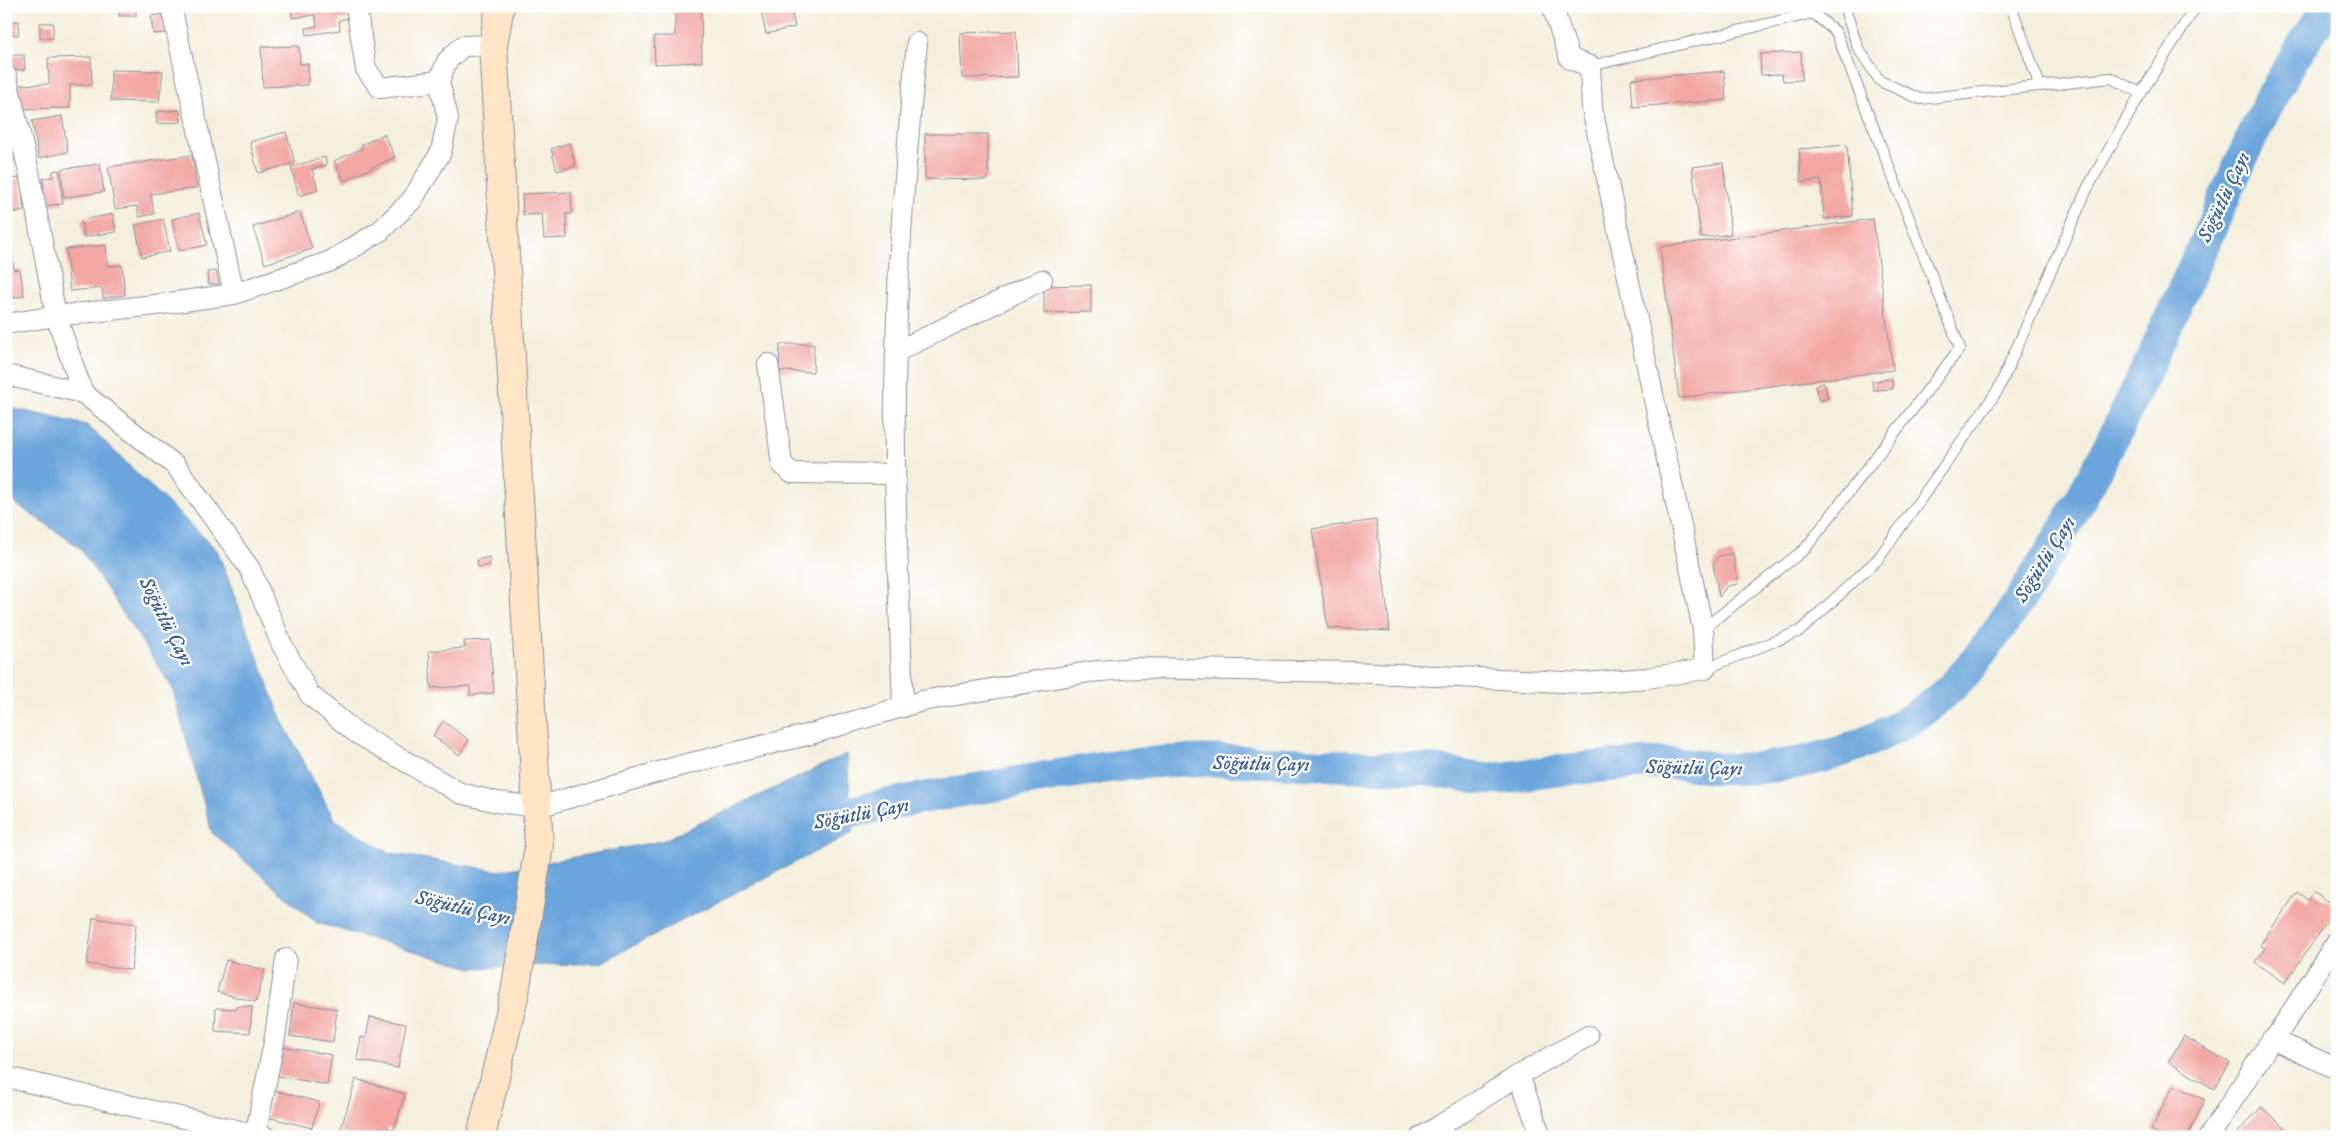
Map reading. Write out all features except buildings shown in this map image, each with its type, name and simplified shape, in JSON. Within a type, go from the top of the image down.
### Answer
[{"type":"main road","points":[[481,1137],[515,992],[539,846],[493,45],[500,6]]},
{"type":"street","points":[[171,6],[234,294]]},
{"type":"street","points":[[356,6],[366,69],[380,88],[440,81]]},
{"type":"street","points":[[6,374],[83,392],[176,466],[250,568],[282,645],[310,695],[355,732],[460,793],[498,802],[538,807],[679,766],[811,734],[922,701],[1033,681],[1134,668],[1352,672],[1584,682],[1647,678],[1705,669],[1704,629],[1592,108],[1590,66],[1570,59],[1552,6]]},
{"type":"street","points":[[903,707],[895,474],[896,352],[903,195],[917,43]]},
{"type":"street","points":[[6,324],[56,316],[155,306],[234,294],[331,260],[380,231],[412,200],[441,152],[448,118],[440,81],[447,61],[463,46],[493,45]]},
{"type":"street","points":[[6,75],[29,172],[56,316],[83,392]]},
{"type":"street","points":[[896,352],[1042,280]]},
{"type":"street","points":[[768,364],[782,464],[792,473],[895,474]]},
{"type":"street","points":[[2208,1137],[2272,1039],[2274,1040],[2337,941]]},
{"type":"street","points":[[9,1077],[259,1136],[286,959]]},
{"type":"street","points":[[1421,1137],[1442,1131],[1518,1075],[1588,1036]]},
{"type":"street","points":[[2274,1040],[2337,1069]]},
{"type":"street","points":[[1518,1075],[1541,1137]]},
{"type":"lane","points":[[1844,6],[1858,48],[1880,81],[1920,99],[2111,78],[2141,93]]},
{"type":"lane","points":[[2011,6],[2040,86]]},
{"type":"lane","points":[[1705,669],[1800,631],[1878,559],[1998,390],[2088,187],[2141,93],[2196,6]]},
{"type":"lane","points":[[1590,66],[1813,13],[1836,32],[1960,348],[1805,549],[1704,629]]},
{"type":"water","points":[[6,407],[87,425],[217,550],[282,721],[334,819],[389,853],[499,871],[662,841],[847,754],[852,833],[600,963],[472,968],[317,923],[212,833],[172,687],[79,547],[6,497]]},
{"type":"waterway","name":"Söğütlü Çayı","points":[[809,822],[859,810],[935,796],[1093,769],[1155,762],[1239,761],[1401,768],[1430,770],[1472,778],[1489,779],[1617,765],[1673,763],[1733,769],[1801,762],[1835,753],[1867,741],[1898,726],[1927,708],[1953,686],[1976,660],[2011,613],[2043,563],[2073,513],[2128,409],[2258,123],[2291,63],[2309,34],[2330,6]]}]
